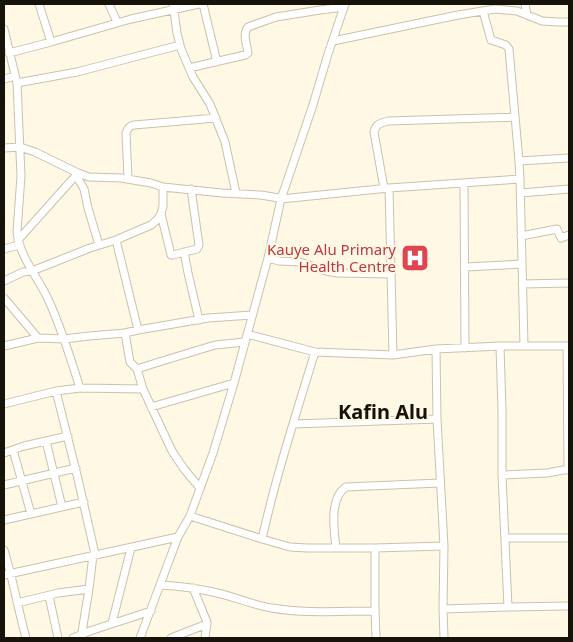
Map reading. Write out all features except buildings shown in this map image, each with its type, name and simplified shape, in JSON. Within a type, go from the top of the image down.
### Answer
[{"type":"street","points":[[39,4],[51,42]]},
{"type":"street","points":[[109,4],[117,22]]},
{"type":"street","points":[[9,53],[173,6],[199,4]]},
{"type":"street","points":[[203,4],[217,62]]},
{"type":"street","points":[[525,4],[526,15]]},
{"type":"street","points":[[173,6],[180,45],[192,77],[210,104],[225,142],[236,193]]},
{"type":"street","points":[[140,638],[178,537],[190,516],[213,452],[268,258],[281,199],[345,6],[276,17],[248,27],[245,30],[248,53],[246,55],[189,68]]},
{"type":"street","points":[[332,41],[495,9],[517,11],[542,21],[569,22]]},
{"type":"street","points":[[482,11],[491,40],[506,45],[509,49],[521,192],[524,346]]},
{"type":"street","points":[[4,29],[16,79],[21,176],[18,242],[57,320],[80,388]]},
{"type":"street","points":[[4,79],[76,72],[180,45]]},
{"type":"street","points":[[393,355],[387,188],[374,132],[375,127],[380,123],[388,121],[515,117]]},
{"type":"street","points":[[128,179],[126,133],[130,126],[216,118]]},
{"type":"street","points":[[4,148],[20,147],[35,152],[77,174],[128,179],[163,187],[261,195],[281,199],[387,188],[520,179]]},
{"type":"street","points":[[519,161],[569,158]]},
{"type":"street","points":[[4,249],[18,242],[77,174]]},
{"type":"street","points":[[77,174],[84,189],[99,246]]},
{"type":"street","points":[[464,183],[465,348]]},
{"type":"street","points":[[4,281],[23,272],[32,271],[116,240],[157,220],[163,206],[163,187]]},
{"type":"street","points":[[161,214],[170,254],[173,255],[197,249],[200,245],[191,189]]},
{"type":"street","points":[[521,192],[569,189]]},
{"type":"street","points":[[521,236],[557,229],[561,238],[569,235]]},
{"type":"street","points":[[116,240],[138,330]]},
{"type":"street","points":[[184,252],[199,320]]},
{"type":"street","points":[[268,258],[279,261],[300,262],[338,273],[391,274]]},
{"type":"street","points":[[465,267],[522,264]]},
{"type":"street","points":[[522,284],[569,283]]},
{"type":"street","points":[[4,298],[38,338]]},
{"type":"street","points":[[4,346],[38,338],[64,339],[125,333],[217,317],[252,315]]},
{"type":"street","points":[[125,333],[130,362],[137,369],[143,389],[172,450],[184,469],[200,488]]},
{"type":"street","points":[[247,334],[316,352],[393,355],[436,349],[500,346],[568,346],[568,470],[502,475]]},
{"type":"street","points":[[137,369],[215,346],[245,342]]},
{"type":"street","points":[[500,346],[502,475],[508,607]]},
{"type":"street","points":[[436,349],[437,419],[444,546],[442,610],[444,638]]},
{"type":"street","points":[[262,539],[293,424],[316,352]]},
{"type":"street","points":[[152,407],[234,383]]},
{"type":"street","points":[[4,404],[56,391],[80,388],[143,389]]},
{"type":"street","points":[[56,391],[84,502],[94,554],[81,637]]},
{"type":"street","points":[[293,424],[437,419]]},
{"type":"street","points":[[4,453],[68,436]]},
{"type":"street","points":[[46,441],[62,507]]},
{"type":"street","points":[[13,450],[31,514]]},
{"type":"street","points":[[4,485],[76,468]]},
{"type":"street","points":[[336,548],[333,523],[334,508],[342,489],[346,487],[440,483]]},
{"type":"street","points":[[4,520],[84,502]]},
{"type":"street","points":[[190,516],[290,547],[375,548],[444,546]]},
{"type":"street","points":[[7,574],[178,537]]},
{"type":"street","points":[[505,538],[569,538]]},
{"type":"street","points":[[112,623],[131,548]]},
{"type":"street","points":[[375,548],[376,638]]},
{"type":"street","points":[[4,550],[7,574],[26,638]]},
{"type":"street","points":[[160,586],[182,586],[214,592],[272,608],[299,611],[375,611]]},
{"type":"street","points":[[193,588],[206,618],[205,638]]},
{"type":"street","points":[[4,591],[13,589]]},
{"type":"street","points":[[17,604],[89,589]]},
{"type":"street","points":[[49,596],[58,638]]},
{"type":"street","points":[[442,610],[569,606]]},
{"type":"street","points":[[73,638],[81,637],[112,623],[150,611]]},
{"type":"street","points":[[171,638],[207,624]]},
{"type":"place","name":"Kauye Alu Primary Health Centre","points":[[415,258]]},
{"type":"district","name":"Kafin Alu","points":[[383,411]]}]
